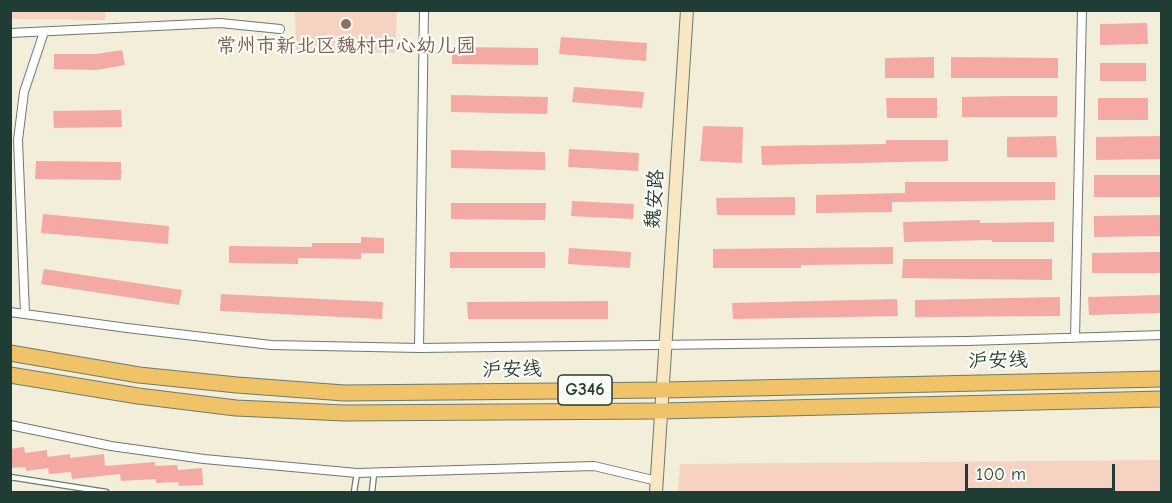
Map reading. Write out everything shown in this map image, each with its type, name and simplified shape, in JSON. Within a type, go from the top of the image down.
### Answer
[{"type":"highway","name":"沪安线","points":[[10,353],[139,375],[344,393],[663,390],[1161,379]]},
{"type":"highway","name":"G346","points":[[10,375],[138,396],[247,408],[344,413],[661,411],[1161,399]]},
{"type":"main road","name":"魏安路","points":[[656,487],[687,10]]},
{"type":"street","points":[[419,348],[424,10]]},
{"type":"street","points":[[1075,338],[1082,10]]},
{"type":"street","points":[[10,33],[220,23],[280,29]]},
{"type":"street","points":[[25,314],[18,140],[24,92],[44,32]]},
{"type":"street","points":[[10,312],[271,345],[419,348],[1161,335]]},
{"type":"street","points":[[10,425],[111,446],[204,459],[357,473],[594,466],[656,487]]},
{"type":"lane","points":[[354,492],[357,473]]},
{"type":"lane","points":[[372,492],[374,473]]},
{"type":"lane","points":[[10,477],[94,492],[106,492]]},
{"type":"shaded area","points":[[11,10],[105,11],[105,20],[11,19]]},
{"type":"shaded area","name":"常州市新北区魏村中心幼儿园","points":[[295,11],[397,11],[395,53],[296,50]]},
{"type":"shaded area","points":[[1161,460],[1161,492],[678,492],[680,464]]},
{"type":"building","points":[[1147,23],[1148,44],[1100,45],[1100,24]]},
{"type":"building","points":[[561,37],[647,43],[646,61],[559,54]]},
{"type":"building","points":[[452,47],[538,48],[538,65],[452,64]]},
{"type":"building","points":[[122,50],[125,65],[96,70],[54,69],[54,54],[96,54]]},
{"type":"building","points":[[934,57],[934,78],[885,78],[885,58]]},
{"type":"building","points":[[951,57],[1058,58],[1058,78],[951,78]]},
{"type":"building","points":[[1100,63],[1146,63],[1146,81],[1100,81]]},
{"type":"building","points":[[574,87],[644,92],[642,108],[572,102]]},
{"type":"building","points":[[451,95],[548,97],[547,114],[451,112]]},
{"type":"building","points":[[1057,96],[1057,117],[962,117],[962,97]]},
{"type":"building","points":[[886,98],[937,98],[937,118],[887,118]]},
{"type":"building","points":[[1098,98],[1148,98],[1148,120],[1098,120]]},
{"type":"building","points":[[121,110],[122,127],[54,128],[53,111]]},
{"type":"building","points":[[703,126],[743,127],[742,163],[700,161]]},
{"type":"building","points":[[1056,136],[1057,157],[1007,157],[1007,137]]},
{"type":"building","points":[[1161,136],[1161,159],[1096,160],[1096,137]]},
{"type":"building","points":[[886,140],[948,140],[948,161],[762,165],[761,146],[886,144]]},
{"type":"building","points":[[569,149],[639,153],[638,171],[568,167]]},
{"type":"building","points":[[451,150],[545,152],[545,170],[451,168]]},
{"type":"building","points":[[36,161],[121,162],[121,180],[35,179]]},
{"type":"building","points":[[1094,175],[1161,175],[1161,197],[1094,197]]},
{"type":"building","points":[[905,182],[1055,182],[1055,200],[892,202],[892,212],[816,213],[816,195],[905,193]]},
{"type":"building","points":[[795,197],[795,215],[717,215],[716,198]]},
{"type":"building","points":[[572,201],[634,204],[633,219],[571,216]]},
{"type":"building","points":[[451,203],[546,203],[545,220],[451,219]]},
{"type":"building","points":[[43,214],[169,226],[168,244],[41,233]]},
{"type":"building","points":[[1161,215],[1161,236],[1094,237],[1094,216]]},
{"type":"building","points":[[980,220],[980,223],[1054,222],[1054,242],[992,242],[992,240],[904,242],[903,222]]},
{"type":"building","points":[[361,237],[384,238],[384,253],[361,253],[361,259],[298,258],[298,264],[229,263],[229,246],[312,247],[312,243],[361,243]]},
{"type":"building","points":[[893,247],[893,264],[801,265],[801,268],[713,268],[713,249]]},
{"type":"building","points":[[569,248],[631,252],[630,268],[568,264]]},
{"type":"building","points":[[450,252],[545,252],[545,268],[450,268]]},
{"type":"building","points":[[1161,252],[1161,273],[1092,273],[1092,253]]},
{"type":"building","points":[[903,259],[1052,259],[1052,280],[902,278]]},
{"type":"building","points":[[44,269],[182,290],[179,305],[41,284]]},
{"type":"building","points":[[221,294],[383,302],[382,319],[220,311]]},
{"type":"building","points":[[1161,295],[1161,313],[1089,315],[1088,297]]},
{"type":"building","points":[[1060,297],[1060,316],[915,317],[915,300]]},
{"type":"building","points":[[897,299],[898,316],[733,319],[732,303]]},
{"type":"building","points":[[608,301],[608,319],[468,319],[467,302]]},
{"type":"building","points":[[24,447],[25,453],[47,450],[47,457],[70,454],[70,458],[104,454],[105,466],[155,462],[155,466],[177,465],[178,470],[202,468],[203,485],[179,486],[178,482],[156,483],[156,479],[121,481],[120,474],[72,479],[71,472],[49,474],[48,468],[26,471],[26,467],[10,468],[10,449]]},
{"type":"place","name":"常州市新北区魏村中心幼儿园","points":[[346,24]]}]
